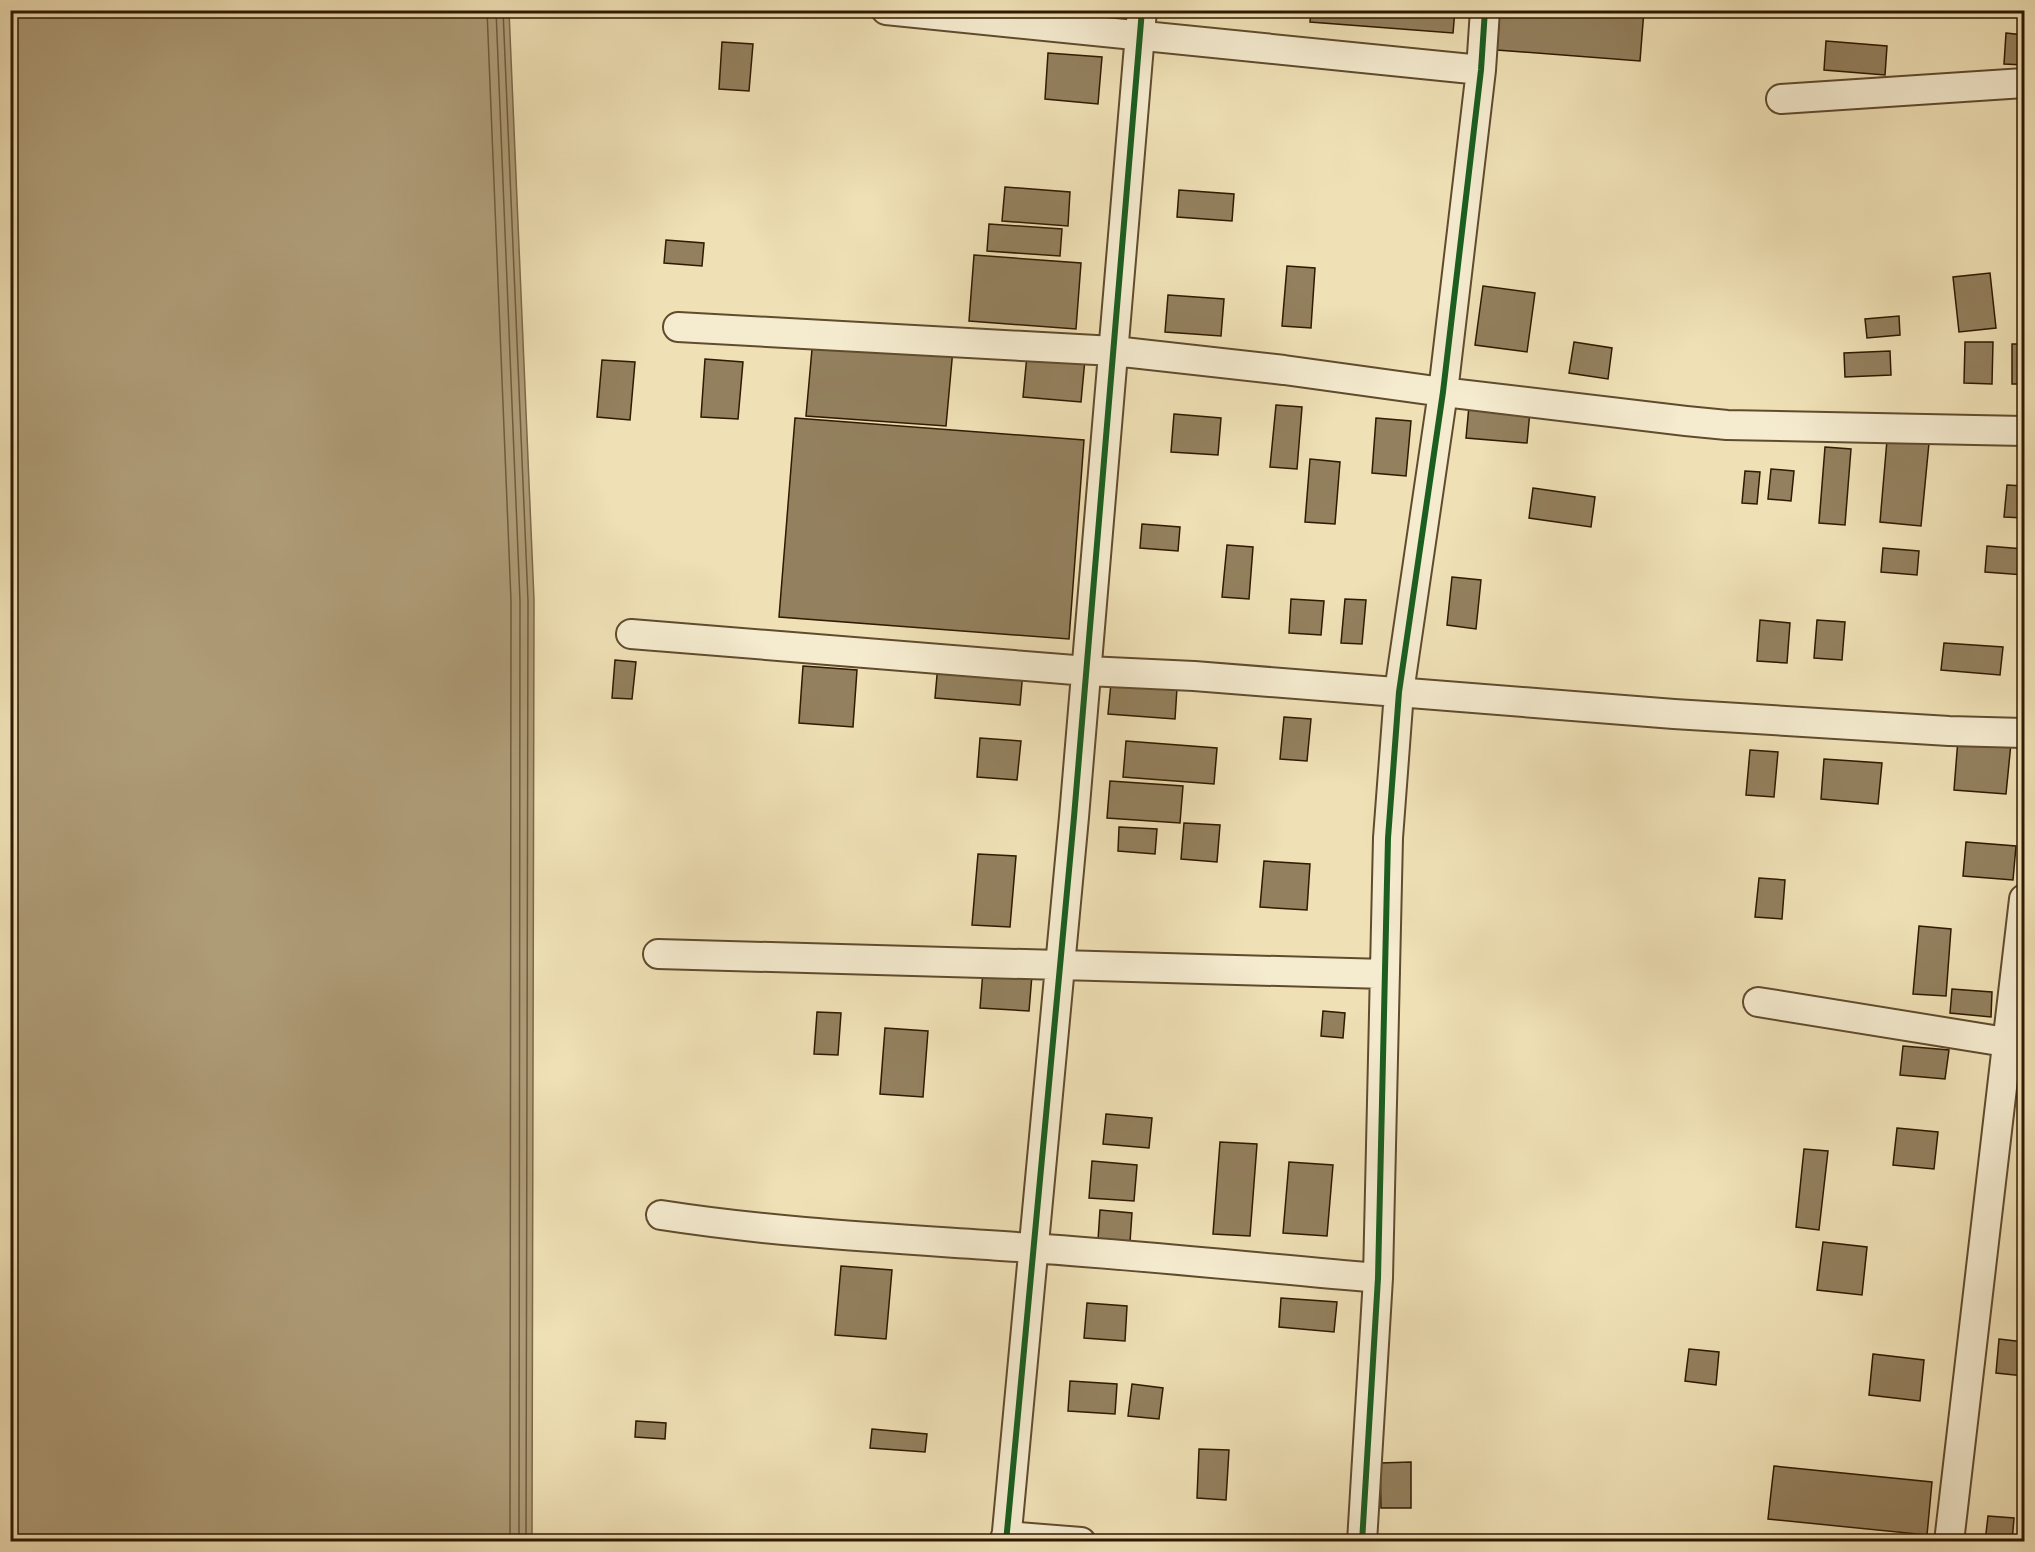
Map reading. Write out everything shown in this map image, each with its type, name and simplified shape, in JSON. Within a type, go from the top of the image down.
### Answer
[{"type":"street","points":[[886,10],[1141,24],[1481,70]]},
{"type":"street","points":[[1362,1542],[1378,1278],[1388,838],[1399,692],[1443,392],[1481,70],[1485,10]]},
{"type":"street","points":[[1081,1542],[1006,1539],[1087,671],[1141,24]]},
{"type":"street","points":[[1781,99],[2025,83]]},
{"type":"street","points":[[678,327],[1114,351],[1284,370],[1686,422],[1727,425],[2025,431]]},
{"type":"street","points":[[631,634],[1087,671],[1194,676],[1674,714],[2025,734]]},
{"type":"street","points":[[1949,1542],[1974,1320],[2017,1043],[2025,899]]},
{"type":"street","points":[[657,954],[1385,974]]},
{"type":"street","points":[[1758,1002],[2017,1043]]},
{"type":"street","points":[[661,1215],[811,1233],[1034,1248],[1378,1278]]},
{"type":"water","points":[[11,10],[509,11],[534,600],[532,1541],[11,1541]]},
{"type":"building","points":[[1311,10],[1455,10],[1453,33],[1310,22]]},
{"type":"building","points":[[1500,10],[1644,10],[1640,61],[1497,50]]},
{"type":"building","points":[[2006,33],[2024,35],[2024,65],[2004,64]]},
{"type":"building","points":[[1826,41],[1887,46],[1885,75],[1824,70]]},
{"type":"building","points":[[722,42],[753,44],[749,91],[719,89]]},
{"type":"building","points":[[1048,53],[1102,57],[1098,104],[1045,99]]},
{"type":"building","points":[[1005,187],[1070,192],[1068,226],[1002,221]]},
{"type":"building","points":[[1179,190],[1234,194],[1232,221],[1177,217]]},
{"type":"building","points":[[989,224],[1062,229],[1060,256],[987,251]]},
{"type":"building","points":[[666,240],[704,243],[702,266],[664,263]]},
{"type":"building","points":[[974,255],[1081,263],[1076,329],[969,321]]},
{"type":"building","points":[[1287,266],[1315,268],[1311,328],[1282,326]]},
{"type":"building","points":[[1990,273],[1996,328],[1959,332],[1953,277]]},
{"type":"building","points":[[1483,286],[1535,293],[1527,352],[1475,345]]},
{"type":"building","points":[[1168,295],[1224,299],[1221,336],[1165,332]]},
{"type":"building","points":[[1899,316],[1900,335],[1867,338],[1865,319]]},
{"type":"building","points":[[813,338],[953,349],[946,426],[806,416]]},
{"type":"building","points":[[1574,342],[1612,348],[1608,379],[1569,373]]},
{"type":"building","points":[[1965,342],[1993,342],[1992,384],[1964,383]]},
{"type":"building","points":[[2012,344],[2024,344],[2024,384],[2012,384]]},
{"type":"building","points":[[1890,351],[1891,375],[1845,377],[1844,353]]},
{"type":"building","points":[[1027,355],[1085,359],[1081,402],[1023,397]]},
{"type":"building","points":[[705,359],[743,362],[738,419],[701,417]]},
{"type":"building","points":[[602,360],[635,362],[630,420],[597,417]]},
{"type":"building","points":[[1276,405],[1302,407],[1297,469],[1270,467]]},
{"type":"building","points":[[1469,406],[1530,411],[1527,443],[1466,438]]},
{"type":"building","points":[[1174,414],[1221,418],[1218,455],[1171,452]]},
{"type":"building","points":[[795,418],[1084,440],[1069,639],[779,617]]},
{"type":"building","points":[[1376,418],[1411,421],[1406,476],[1372,473]]},
{"type":"building","points":[[1887,440],[1929,443],[1921,526],[1880,522]]},
{"type":"building","points":[[1825,447],[1851,449],[1845,525],[1819,523]]},
{"type":"building","points":[[1310,459],[1340,462],[1335,524],[1305,522]]},
{"type":"building","points":[[1771,469],[1794,471],[1791,501],[1768,499]]},
{"type":"building","points":[[1745,471],[1760,472],[1757,504],[1742,503]]},
{"type":"building","points":[[2007,485],[2024,486],[2024,518],[2004,517]]},
{"type":"building","points":[[1533,488],[1595,497],[1591,527],[1529,518]]},
{"type":"building","points":[[1142,524],[1180,527],[1178,551],[1140,548]]},
{"type":"building","points":[[1227,545],[1253,547],[1249,599],[1222,597]]},
{"type":"building","points":[[1987,546],[2024,549],[2024,575],[1985,572]]},
{"type":"building","points":[[1883,548],[1919,551],[1917,575],[1881,572]]},
{"type":"building","points":[[1452,577],[1481,580],[1476,629],[1447,625]]},
{"type":"building","points":[[1291,599],[1324,601],[1321,635],[1289,633]]},
{"type":"building","points":[[1345,599],[1366,600],[1362,644],[1341,643]]},
{"type":"building","points":[[1760,620],[1790,623],[1787,663],[1757,661]]},
{"type":"building","points":[[1817,620],[1845,622],[1842,660],[1814,658]]},
{"type":"building","points":[[1944,643],[2003,647],[2000,675],[1941,670]]},
{"type":"building","points":[[615,660],[636,662],[632,699],[612,698]]},
{"type":"building","points":[[938,664],[1023,671],[1020,705],[935,698]]},
{"type":"building","points":[[803,666],[857,670],[853,727],[799,723]]},
{"type":"building","points":[[1111,683],[1177,688],[1175,719],[1108,714]]},
{"type":"building","points":[[1284,717],[1311,719],[1307,761],[1280,759]]},
{"type":"building","points":[[980,738],[1021,741],[1017,780],[977,777]]},
{"type":"building","points":[[1958,739],[2011,743],[2006,794],[1954,790]]},
{"type":"building","points":[[1126,741],[1217,748],[1214,784],[1123,777]]},
{"type":"building","points":[[1750,750],[1778,752],[1774,797],[1746,795]]},
{"type":"building","points":[[1824,759],[1882,763],[1878,804],[1821,799]]},
{"type":"building","points":[[1110,781],[1183,786],[1180,823],[1107,818]]},
{"type":"building","points":[[1184,823],[1220,825],[1217,862],[1181,859]]},
{"type":"building","points":[[1119,827],[1157,829],[1155,854],[1118,851]]},
{"type":"building","points":[[1966,842],[2016,846],[2013,880],[1963,876]]},
{"type":"building","points":[[978,854],[1016,856],[1010,927],[972,925]]},
{"type":"building","points":[[1264,861],[1310,864],[1307,910],[1260,907]]},
{"type":"building","points":[[1759,878],[1785,880],[1782,919],[1755,917]]},
{"type":"building","points":[[1919,926],[1951,929],[1946,996],[1913,994]]},
{"type":"building","points":[[983,971],[1032,975],[1029,1011],[980,1008]]},
{"type":"building","points":[[1952,989],[1992,992],[1991,1017],[1950,1013]]},
{"type":"building","points":[[1323,1011],[1345,1013],[1343,1038],[1321,1036]]},
{"type":"building","points":[[817,1012],[841,1013],[838,1055],[814,1054]]},
{"type":"building","points":[[885,1028],[928,1031],[923,1097],[880,1094]]},
{"type":"building","points":[[1903,1046],[1949,1050],[1945,1079],[1900,1075]]},
{"type":"building","points":[[1106,1114],[1152,1118],[1149,1148],[1103,1144]]},
{"type":"building","points":[[1897,1128],[1938,1132],[1934,1169],[1893,1165]]},
{"type":"building","points":[[1220,1142],[1257,1144],[1250,1236],[1213,1234]]},
{"type":"building","points":[[1804,1149],[1828,1151],[1819,1230],[1796,1227]]},
{"type":"building","points":[[1092,1161],[1137,1165],[1134,1201],[1089,1198]]},
{"type":"building","points":[[1289,1162],[1333,1165],[1327,1236],[1283,1233]]},
{"type":"building","points":[[1100,1210],[1132,1213],[1130,1242],[1098,1240]]},
{"type":"building","points":[[1823,1242],[1867,1247],[1862,1295],[1817,1290]]},
{"type":"building","points":[[841,1266],[892,1270],[886,1339],[835,1335]]},
{"type":"building","points":[[1281,1298],[1337,1302],[1334,1332],[1279,1327]]},
{"type":"building","points":[[1087,1303],[1127,1306],[1125,1341],[1084,1338]]},
{"type":"building","points":[[1999,1339],[2024,1342],[2024,1376],[1996,1373]]},
{"type":"building","points":[[1689,1349],[1719,1352],[1716,1385],[1685,1381]]},
{"type":"building","points":[[1873,1354],[1924,1360],[1920,1401],[1869,1395]]},
{"type":"building","points":[[1070,1381],[1117,1384],[1115,1414],[1068,1411]]},
{"type":"building","points":[[1132,1384],[1163,1388],[1159,1419],[1128,1416]]},
{"type":"building","points":[[636,1421],[666,1423],[665,1439],[635,1437]]},
{"type":"building","points":[[872,1429],[927,1434],[925,1452],[870,1448]]},
{"type":"building","points":[[1199,1449],[1229,1450],[1226,1500],[1197,1498]]},
{"type":"building","points":[[1411,1462],[1411,1508],[1381,1508],[1380,1463]]},
{"type":"building","points":[[1774,1466],[1932,1482],[1927,1535],[1768,1519]]},
{"type":"building","points":[[1988,1516],[2014,1518],[2012,1542],[1985,1542]]},
{"type":"cycle path","points":[[1006,1542],[1074,817],[1142,10]]},
{"type":"cycle path","points":[[1362,1542],[1378,1278],[1388,838],[1399,692],[1443,392],[1481,70],[1485,10]]}]
